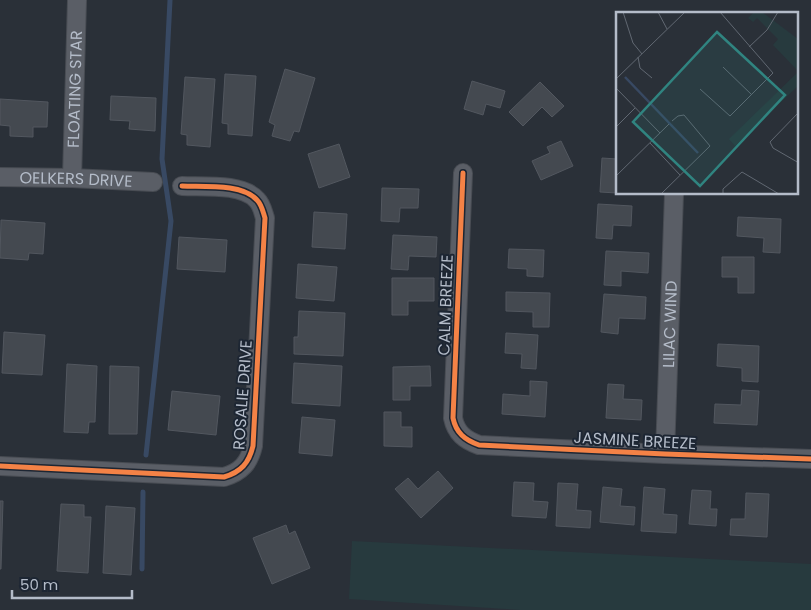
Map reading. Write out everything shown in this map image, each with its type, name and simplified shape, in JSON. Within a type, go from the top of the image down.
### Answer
[{"type":"street","name":"FLOATING STAR","points":[[72,178],[77,0]]},
{"type":"street","name":"CALM BREEZE","points":[[461,435],[455,427],[453,418],[463,174]]},
{"type":"street","name":"OELKERS DRIVE","points":[[0,177],[153,182]]},
{"type":"street","name":"ROSALIE DRIVE","points":[[0,466],[224,476],[234,474],[244,467],[250,457],[253,446],[265,218],[262,208],[256,199],[238,189],[182,186]]},
{"type":"street","name":"LILAC WIND","points":[[665,454],[674,195]]},
{"type":"street","name":"JASMINE BREEZE","points":[[461,435],[480,445],[811,459]]},
{"type":"green space","points":[[352,541],[811,564],[811,610],[521,610],[349,599]]},
{"type":"building","points":[[285,69],[315,78],[299,132],[294,131],[290,141],[272,136],[275,125],[269,122]]},
{"type":"building","points":[[225,74],[256,76],[252,136],[228,134],[228,124],[222,123]]},
{"type":"building","points":[[185,77],[215,79],[210,147],[187,145],[187,135],[181,134]]},
{"type":"building","points":[[472,81],[505,91],[500,108],[486,104],[483,115],[464,109]]},
{"type":"building","points":[[540,82],[564,106],[552,117],[542,107],[523,126],[509,112]]},
{"type":"building","points":[[111,96],[156,98],[155,131],[129,129],[130,121],[110,120]]},
{"type":"building","points":[[0,99],[48,102],[47,127],[33,127],[33,137],[10,136],[10,126],[0,125]]},
{"type":"building","points":[[561,141],[573,166],[541,180],[532,161],[550,153],[547,147]]},
{"type":"building","points":[[339,144],[350,177],[319,188],[308,154]]},
{"type":"building","points":[[602,158],[616,159],[616,193],[600,192]]},
{"type":"building","points":[[382,188],[419,189],[418,208],[400,208],[399,222],[381,221]]},
{"type":"building","points":[[598,204],[632,206],[631,226],[613,225],[612,239],[596,238]]},
{"type":"building","points":[[314,212],[347,214],[345,249],[312,247]]},
{"type":"building","points":[[738,217],[781,219],[780,253],[763,252],[764,238],[737,236]]},
{"type":"building","points":[[1,220],[45,223],[43,254],[29,253],[28,260],[0,258]]},
{"type":"building","points":[[393,235],[437,237],[436,257],[409,256],[408,270],[391,269]]},
{"type":"building","points":[[179,237],[227,240],[225,272],[177,269]]},
{"type":"building","points":[[509,249],[544,250],[543,277],[527,276],[527,269],[508,268]]},
{"type":"building","points":[[606,251],[649,253],[648,273],[621,271],[621,286],[604,285]]},
{"type":"building","points":[[722,257],[754,257],[754,293],[738,293],[738,277],[722,277]]},
{"type":"building","points":[[298,264],[337,267],[334,301],[296,298]]},
{"type":"building","points":[[392,278],[434,278],[434,301],[408,301],[408,315],[392,315]]},
{"type":"building","points":[[506,292],[550,293],[549,327],[533,327],[533,312],[506,311]]},
{"type":"building","points":[[604,294],[646,297],[645,319],[619,318],[618,334],[601,332]]},
{"type":"building","points":[[299,311],[345,313],[343,356],[294,354],[294,337],[298,337]]},
{"type":"building","points":[[4,332],[45,335],[42,375],[2,373]]},
{"type":"building","points":[[506,333],[538,335],[536,369],[521,368],[522,354],[505,353]]},
{"type":"building","points":[[718,344],[759,346],[758,382],[742,381],[742,368],[717,366]]},
{"type":"building","points":[[294,363],[342,366],[340,406],[292,403]]},
{"type":"building","points":[[67,364],[97,366],[95,422],[89,422],[88,433],[64,432]]},
{"type":"building","points":[[110,366],[139,367],[137,434],[109,434]]},
{"type":"building","points":[[430,366],[431,386],[410,386],[410,400],[393,400],[393,367]]},
{"type":"building","points":[[530,381],[547,382],[545,417],[502,414],[503,394],[530,396]]},
{"type":"building","points":[[608,384],[624,385],[623,399],[642,400],[641,420],[606,418]]},
{"type":"building","points":[[742,390],[759,391],[757,425],[714,423],[715,404],[741,405]]},
{"type":"building","points":[[172,391],[220,396],[216,435],[168,430]]},
{"type":"building","points":[[384,412],[401,412],[401,427],[412,427],[412,447],[384,446]]},
{"type":"building","points":[[302,417],[335,420],[332,456],[299,453]]},
{"type":"building","points":[[438,471],[453,488],[421,518],[395,489],[408,478],[418,489]]},
{"type":"building","points":[[514,482],[534,483],[533,501],[548,502],[546,518],[512,516]]},
{"type":"building","points":[[558,483],[578,484],[576,510],[591,511],[590,528],[556,526]]},
{"type":"building","points":[[603,487],[622,489],[620,506],[635,507],[634,525],[600,522]]},
{"type":"building","points":[[644,487],[665,489],[663,514],[677,515],[676,533],[641,531]]},
{"type":"building","points":[[692,490],[711,491],[710,509],[717,509],[716,526],[689,524]]},
{"type":"building","points":[[746,493],[769,494],[767,537],[730,535],[731,519],[745,519]]},
{"type":"building","points":[[0,501],[3,501],[1,569],[0,569]]},
{"type":"building","points":[[61,504],[84,505],[84,517],[91,517],[88,573],[57,571]]},
{"type":"building","points":[[106,506],[135,508],[131,575],[103,573]]},
{"type":"building","points":[[286,525],[289,534],[295,531],[310,568],[272,584],[253,538]]},
{"type":"waterway","points":[[146,455],[171,221],[162,159],[170,0]]},
{"type":"waterway","points":[[142,569],[143,492]]},
{"type":"cycle path","points":[[463,173],[453,418],[456,428],[465,438],[479,445],[811,459]]},
{"type":"cycle path","points":[[0,466],[224,477],[240,469],[247,462],[253,446],[265,218],[259,202],[242,191],[222,187],[182,186]]}]
